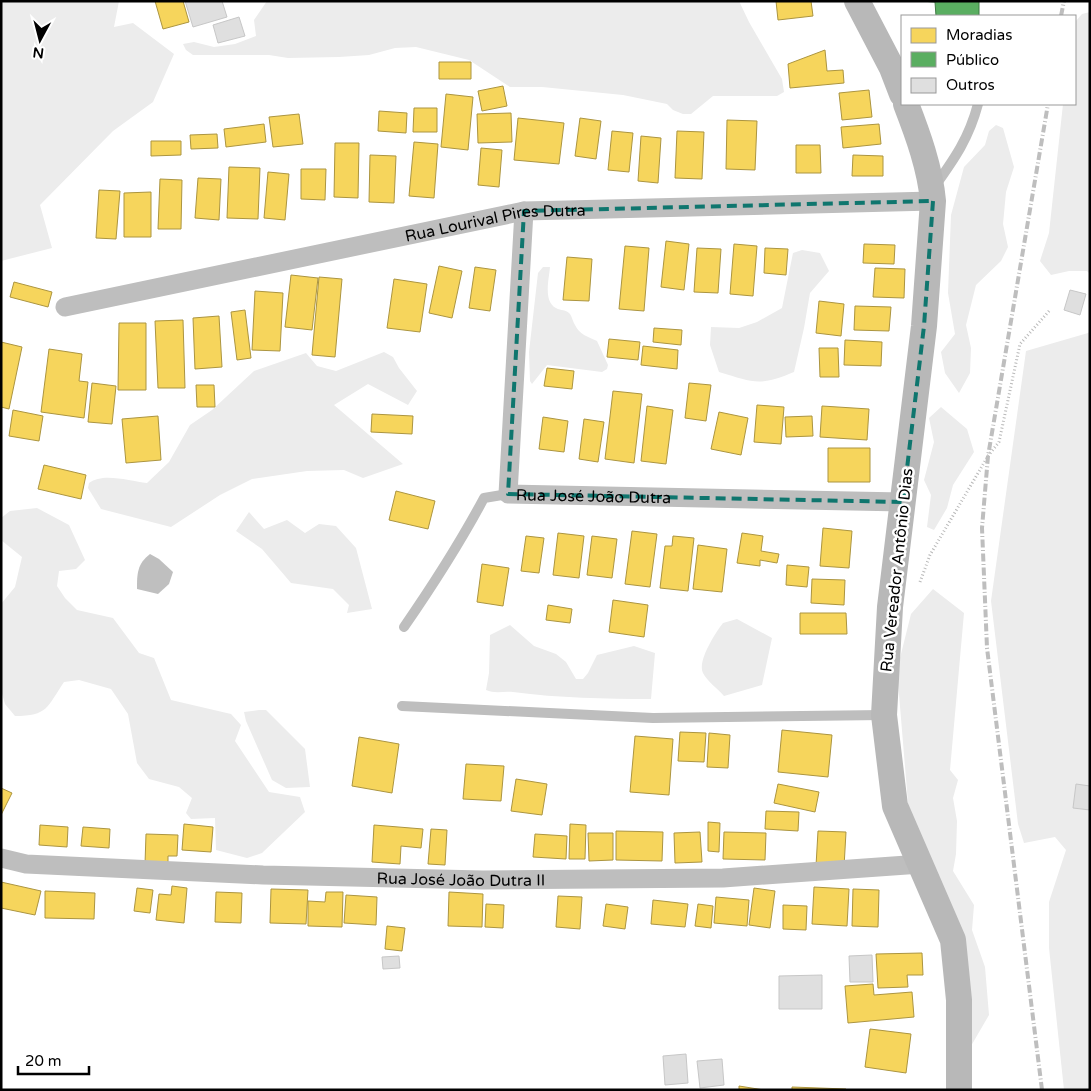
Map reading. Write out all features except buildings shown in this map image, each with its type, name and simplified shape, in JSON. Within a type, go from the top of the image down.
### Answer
[{"type":"street","points":[[857,1],[892,68],[901,91]]},
{"type":"street","name":"Rua Vereador Antônio Dias","points":[[906,105],[918,134],[933,196],[924,326],[890,607],[884,715],[895,806],[953,940],[959,1000],[959,1090]]},
{"type":"street","name":"Rua Lourival Pires Dutra","points":[[65,307],[524,211],[933,196]]},
{"type":"street","name":"Rua José João Dutra","points":[[524,211],[508,494],[902,502]]},
{"type":"street","name":"Rua José João Dutra II","points":[[1,858],[26,864],[253,875],[483,880],[723,878],[921,864]]},
{"type":"lane","points":[[933,196],[960,151],[973,123],[978,105]]},
{"type":"lane","points":[[404,627],[455,550],[484,498],[508,494]]},
{"type":"lane","points":[[402,706],[653,718],[884,715]]},
{"type":"path","points":[[918,586],[930,555],[988,456],[999,442],[1020,344],[1050,310]]},
{"type":"highlighted area","points":[[933,201],[924,326],[903,502],[508,494],[524,211]]},
{"type":"shaded area","points":[[1,1],[119,1],[114,27],[133,23],[174,54],[153,102],[113,131],[40,205],[52,248],[1,261]]},
{"type":"shaded area","points":[[267,1],[739,1],[782,79],[784,92],[777,96],[713,96],[691,114],[683,114],[673,110],[667,104],[623,95],[542,87],[510,87],[469,60],[416,47],[395,48],[369,55],[288,58],[269,55],[193,55],[186,50],[183,44],[194,42],[214,47],[235,44],[256,36],[254,20]]},
{"type":"shaded area","points":[[1090,12],[1090,274],[1087,271],[1069,271],[1051,275],[1040,261],[1049,233],[1063,105],[1076,105],[1076,21],[1082,14]]},
{"type":"shaded area","points":[[996,125],[1003,128],[1014,167],[1006,192],[1003,224],[1008,247],[1001,261],[976,285],[966,325],[971,348],[970,373],[959,393],[945,373],[941,352],[955,334],[948,293],[951,215],[964,167],[985,145],[989,131]]},
{"type":"shaded area","points":[[802,250],[820,253],[829,271],[810,293],[794,372],[772,380],[756,381],[719,372],[710,345],[711,327],[739,328],[757,322],[782,308],[793,253]]},
{"type":"shaded area","points":[[543,267],[550,267],[549,300],[552,305],[571,315],[579,331],[597,341],[608,365],[607,369],[602,372],[547,365],[532,384],[530,381],[529,352],[538,273]]},
{"type":"shaded area","points":[[1090,331],[1090,1090],[1064,1090],[1049,948],[1049,902],[1066,850],[1055,837],[1024,843],[1018,824],[991,601],[1026,351]]},
{"type":"shaded area","points":[[384,352],[393,357],[417,391],[408,405],[368,384],[334,405],[403,464],[363,478],[344,470],[307,471],[252,479],[220,495],[171,527],[101,509],[88,488],[89,483],[102,478],[117,478],[147,483],[169,462],[190,425],[212,410],[254,371],[306,353],[317,366],[336,371]]},
{"type":"shaded area","points":[[941,407],[967,429],[974,452],[953,485],[947,508],[934,530],[927,527],[931,495],[924,480],[934,442],[929,418]]},
{"type":"shaded area","points":[[37,508],[69,525],[85,560],[76,569],[59,571],[57,586],[65,598],[77,610],[113,618],[139,653],[154,658],[171,700],[231,714],[241,725],[235,741],[269,792],[300,797],[305,812],[262,853],[247,858],[216,850],[215,818],[191,819],[186,813],[192,798],[179,787],[149,779],[137,763],[128,714],[111,689],[79,680],[64,682],[46,708],[41,712],[26,716],[15,716],[5,704],[1,690],[1,604],[15,587],[22,557],[1,540],[1,518],[10,511]]},
{"type":"shaded area","points":[[249,512],[264,529],[287,520],[305,533],[319,524],[336,526],[356,548],[372,609],[347,613],[349,605],[333,589],[291,583],[262,549],[236,531]]},
{"type":"shaded area","points":[[150,554],[159,559],[173,572],[169,584],[158,594],[137,589],[140,566]]},
{"type":"shaded area","points":[[933,589],[964,613],[950,770],[958,780],[953,798],[957,821],[956,854],[953,871],[974,905],[972,930],[985,967],[989,1015],[971,1046],[909,815],[897,670],[911,614]]},
{"type":"shaded area","points":[[737,619],[772,638],[762,685],[724,696],[703,673],[703,661],[708,647],[723,623]]},
{"type":"shaded area","points":[[510,625],[534,646],[556,654],[566,662],[576,679],[583,679],[597,655],[634,646],[655,653],[651,699],[565,697],[486,690],[489,673],[490,635]]},
{"type":"shaded area","points":[[266,710],[305,749],[310,787],[286,788],[272,780],[246,721],[244,712]]},
{"type":"railway","points":[[1061,15],[1064,1]]},
{"type":"railway","points":[[1042,1090],[987,648],[982,528],[988,456],[1048,105]]}]
